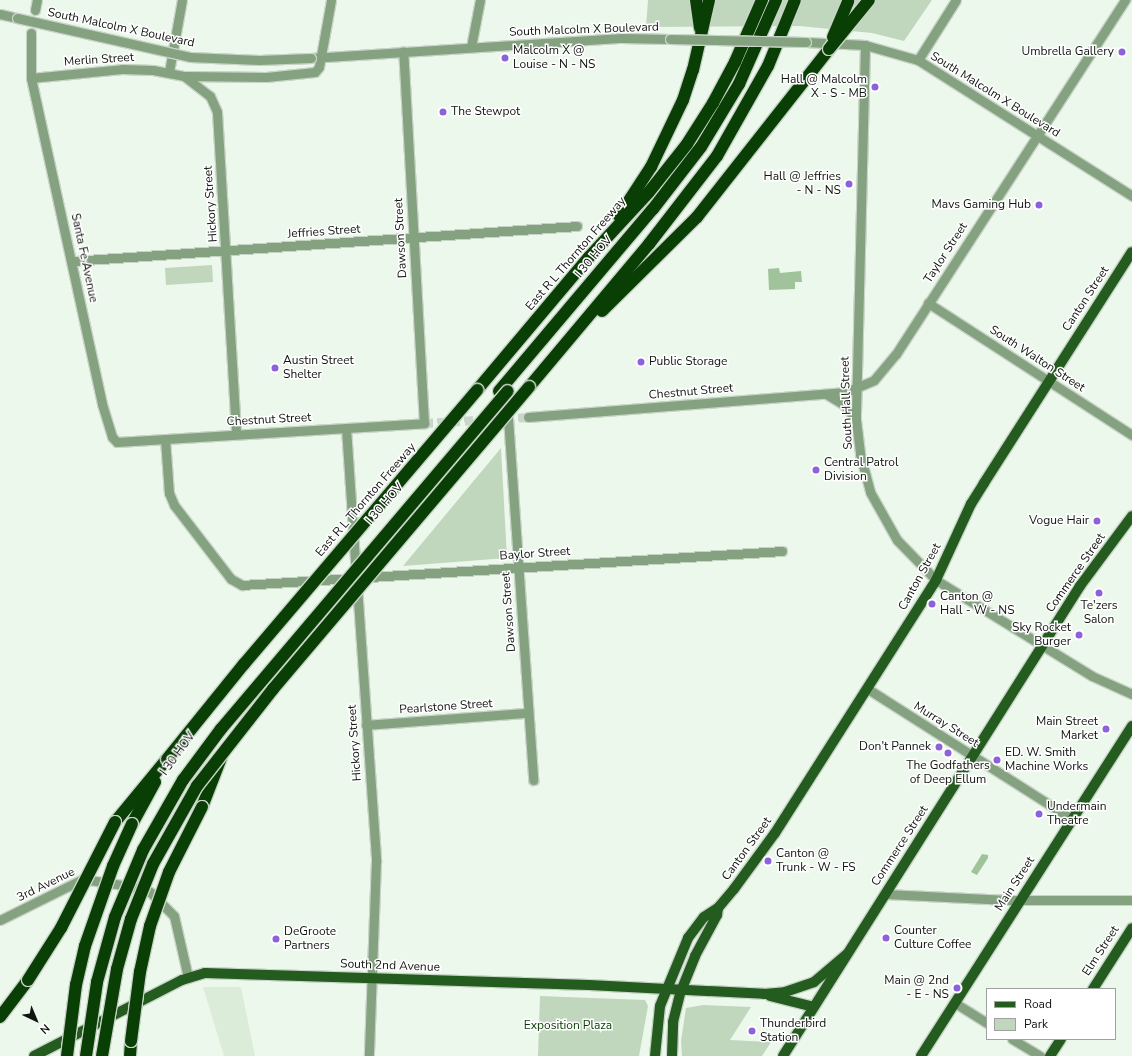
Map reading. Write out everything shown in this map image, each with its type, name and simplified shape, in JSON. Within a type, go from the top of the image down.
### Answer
[{"type":"highway","points":[[696,0],[700,41]]},
{"type":"highway","points":[[589,257],[651,167],[671,129],[683,100],[700,41],[709,0]]},
{"type":"highway","name":"East R L Thornton Freeway","points":[[67,1056],[76,985],[98,907],[132,824],[167,759],[228,682],[589,257],[649,192],[687,144],[732,69],[762,0]]},
{"type":"highway","name":"I 30 HOV","points":[[86,1056],[97,982],[115,916],[143,850],[183,780],[231,718],[653,210],[701,147],[739,84],[776,0]]},
{"type":"highway","name":"I 30 HOV","points":[[78,1056],[89,985],[113,904],[129,864],[167,794],[228,711],[656,215],[704,154],[741,94],[783,0]]},
{"type":"highway","points":[[102,1056],[117,969],[131,919],[153,864],[197,786],[225,748],[654,238],[717,156],[768,66],[795,0]]},
{"type":"highway","points":[[829,49],[848,0]]},
{"type":"highway","points":[[560,351],[675,240],[743,159],[869,0]]},
{"type":"highway","points":[[130,1056],[140,972],[150,926],[169,872],[202,807],[225,748]]},
{"type":"highway","points":[[0,1017],[28,980],[61,928],[115,822],[167,759]]},
{"type":"main road","name":"Canton Street","points":[[655,1056],[656,1025],[665,990],[688,938],[704,917],[718,908],[764,850],[868,689],[936,580],[971,504],[1132,252]]},
{"type":"main road","name":"Commerce Street","points":[[783,1054],[1080,586],[1132,516]]},
{"type":"main road","name":"Main Street","points":[[921,1056],[1132,726]]},
{"type":"main road","name":"Canton Street","points":[[672,1056],[673,1022],[681,990],[695,956],[717,915],[718,908]]},
{"type":"main road","name":"Elm Street","points":[[1094,988],[1132,928]]},
{"type":"main road","name":"South 2nd Avenue","points":[[34,1056],[188,977],[205,973],[372,978],[764,994],[785,992],[814,982],[846,954]]},
{"type":"main road","name":"South 2nd Avenue","points":[[764,994],[814,1007]]},
{"type":"main road","points":[[648,1056],[656,1040]]},
{"type":"main road","points":[[1050,1056],[1060,1040]]},
{"type":"street","points":[[35,10],[37,0]]},
{"type":"street","points":[[169,72],[182,0]]},
{"type":"street","points":[[184,76],[266,77],[309,74],[319,67],[331,0]]},
{"type":"street","points":[[472,47],[480,0]]},
{"type":"street","points":[[918,60],[956,0]]},
{"type":"street","name":"Taylor Street","points":[[857,389],[874,380],[884,369],[1126,0]]},
{"type":"street","name":"South Malcolm X Boulevard","points":[[0,14],[190,57],[259,60],[622,38],[806,42],[865,45],[918,60],[1037,134],[1132,196]]},
{"type":"street","name":"Santa Fe Avenue","points":[[31,33],[31,78],[102,404],[112,437],[116,442]]},
{"type":"street","name":"South Hall Street","points":[[865,45],[856,420],[864,473],[878,510],[897,540],[936,580],[1092,676],[1132,694]]},
{"type":"street","name":"Dawson Street","points":[[403,52],[412,238],[424,423]]},
{"type":"street","name":"Merlin Street","points":[[31,78],[122,69],[169,72]]},
{"type":"street","name":"Hickory Street","points":[[169,72],[184,76],[206,92],[217,112],[236,433]]},
{"type":"street","name":"Jeffries Street","points":[[72,261],[226,252],[577,226]]},
{"type":"street","name":"South Walton Street","points":[[928,304],[1132,435]]},
{"type":"street","name":"Chestnut Street","points":[[528,417],[857,389]]},
{"type":"street","points":[[822,393],[844,404],[856,420]]},
{"type":"street","name":"Dawson Street","points":[[508,418],[533,780]]},
{"type":"street","name":"Chestnut Street","points":[[116,442],[236,433],[424,423]]},
{"type":"street","name":"Hickory Street","points":[[346,428],[376,861],[369,1056]]},
{"type":"street","name":"Baylor Street","points":[[165,439],[169,493],[174,505],[231,579],[242,585],[782,551]]},
{"type":"street","name":"Murray Street","points":[[868,689],[1072,819]]},
{"type":"street","name":"Pearlstone Street","points":[[366,725],[528,713]]},
{"type":"street","name":"3rd Avenue","points":[[0,920],[83,879],[129,886],[150,892],[174,916],[188,977]]},
{"type":"street","points":[[885,894],[1020,900],[1132,900]]},
{"type":"street","points":[[955,1003],[986,1022]]},
{"type":"street","points":[[1014,1040],[1040,1056]]},
{"type":"shaded area","points":[[779,268],[780,273],[801,271],[802,282],[795,282],[795,289],[769,290],[768,269]]},
{"type":"shaded area","points":[[982,854],[988,855],[988,858],[977,875],[971,872]]},
{"type":"shaded area","points":[[203,987],[241,987],[255,1056],[224,1056]]},
{"type":"green space","points":[[648,0],[932,0],[904,41],[872,33],[799,26],[646,27]]},
{"type":"green space","points":[[212,265],[213,282],[166,285],[165,268]]},
{"type":"green space","points":[[501,448],[507,558],[403,566]]},
{"type":"green space","name":"Exposition Plaza","points":[[540,996],[645,1000],[648,1006],[639,1056],[538,1056]]},
{"type":"green space","points":[[703,1005],[751,1007],[730,1040],[771,1042],[762,1056],[682,1056],[681,1041],[686,1008]]},
{"type":"tunnel","points":[[424,423],[528,417]]},
{"type":"place","name":"Umbrella Gallery","points":[[1122,52]]},
{"type":"place","name":"Malcolm X @ Louise - N - NS","points":[[505,58]]},
{"type":"place","name":"Hall @ Malcolm X - S - MB","points":[[875,87]]},
{"type":"place","name":"The Stewpot","points":[[443,112]]},
{"type":"place","name":"Hall @ Jeffries - N - NS","points":[[849,184]]},
{"type":"place","name":"Mavs Gaming Hub","points":[[1039,205]]},
{"type":"place","name":"Public Storage","points":[[641,362]]},
{"type":"place","name":"Austin Street Shelter","points":[[275,368]]},
{"type":"place","name":"Central Patrol Division","points":[[816,470]]},
{"type":"place","name":"Vogue Hair","points":[[1097,521]]},
{"type":"place","name":"Te'zers Salon","points":[[1099,593]]},
{"type":"place","name":"Canton @ Hall - W - NS","points":[[932,604]]},
{"type":"place","name":"Sky Rocket Burger","points":[[1079,635]]},
{"type":"place","name":"Main Street Market","points":[[1106,729]]},
{"type":"place","name":"Don't Pannek","points":[[939,747]]},
{"type":"place","name":"The Godfathers of Deep Ellum","points":[[948,753]]},
{"type":"place","name":"ED. W. Smith Machine Works","points":[[997,760]]},
{"type":"place","name":"Undermain Theatre","points":[[1039,814]]},
{"type":"place","name":"Canton @ Trunk - W - FS","points":[[768,861]]},
{"type":"place","name":"Counter Culture Coffee","points":[[886,938]]},
{"type":"place","name":"DeGroote Partners","points":[[276,939]]},
{"type":"place","name":"Main @ 2nd - E - NS","points":[[957,988]]},
{"type":"place","name":"Thunderbird Station","points":[[752,1031]]}]
